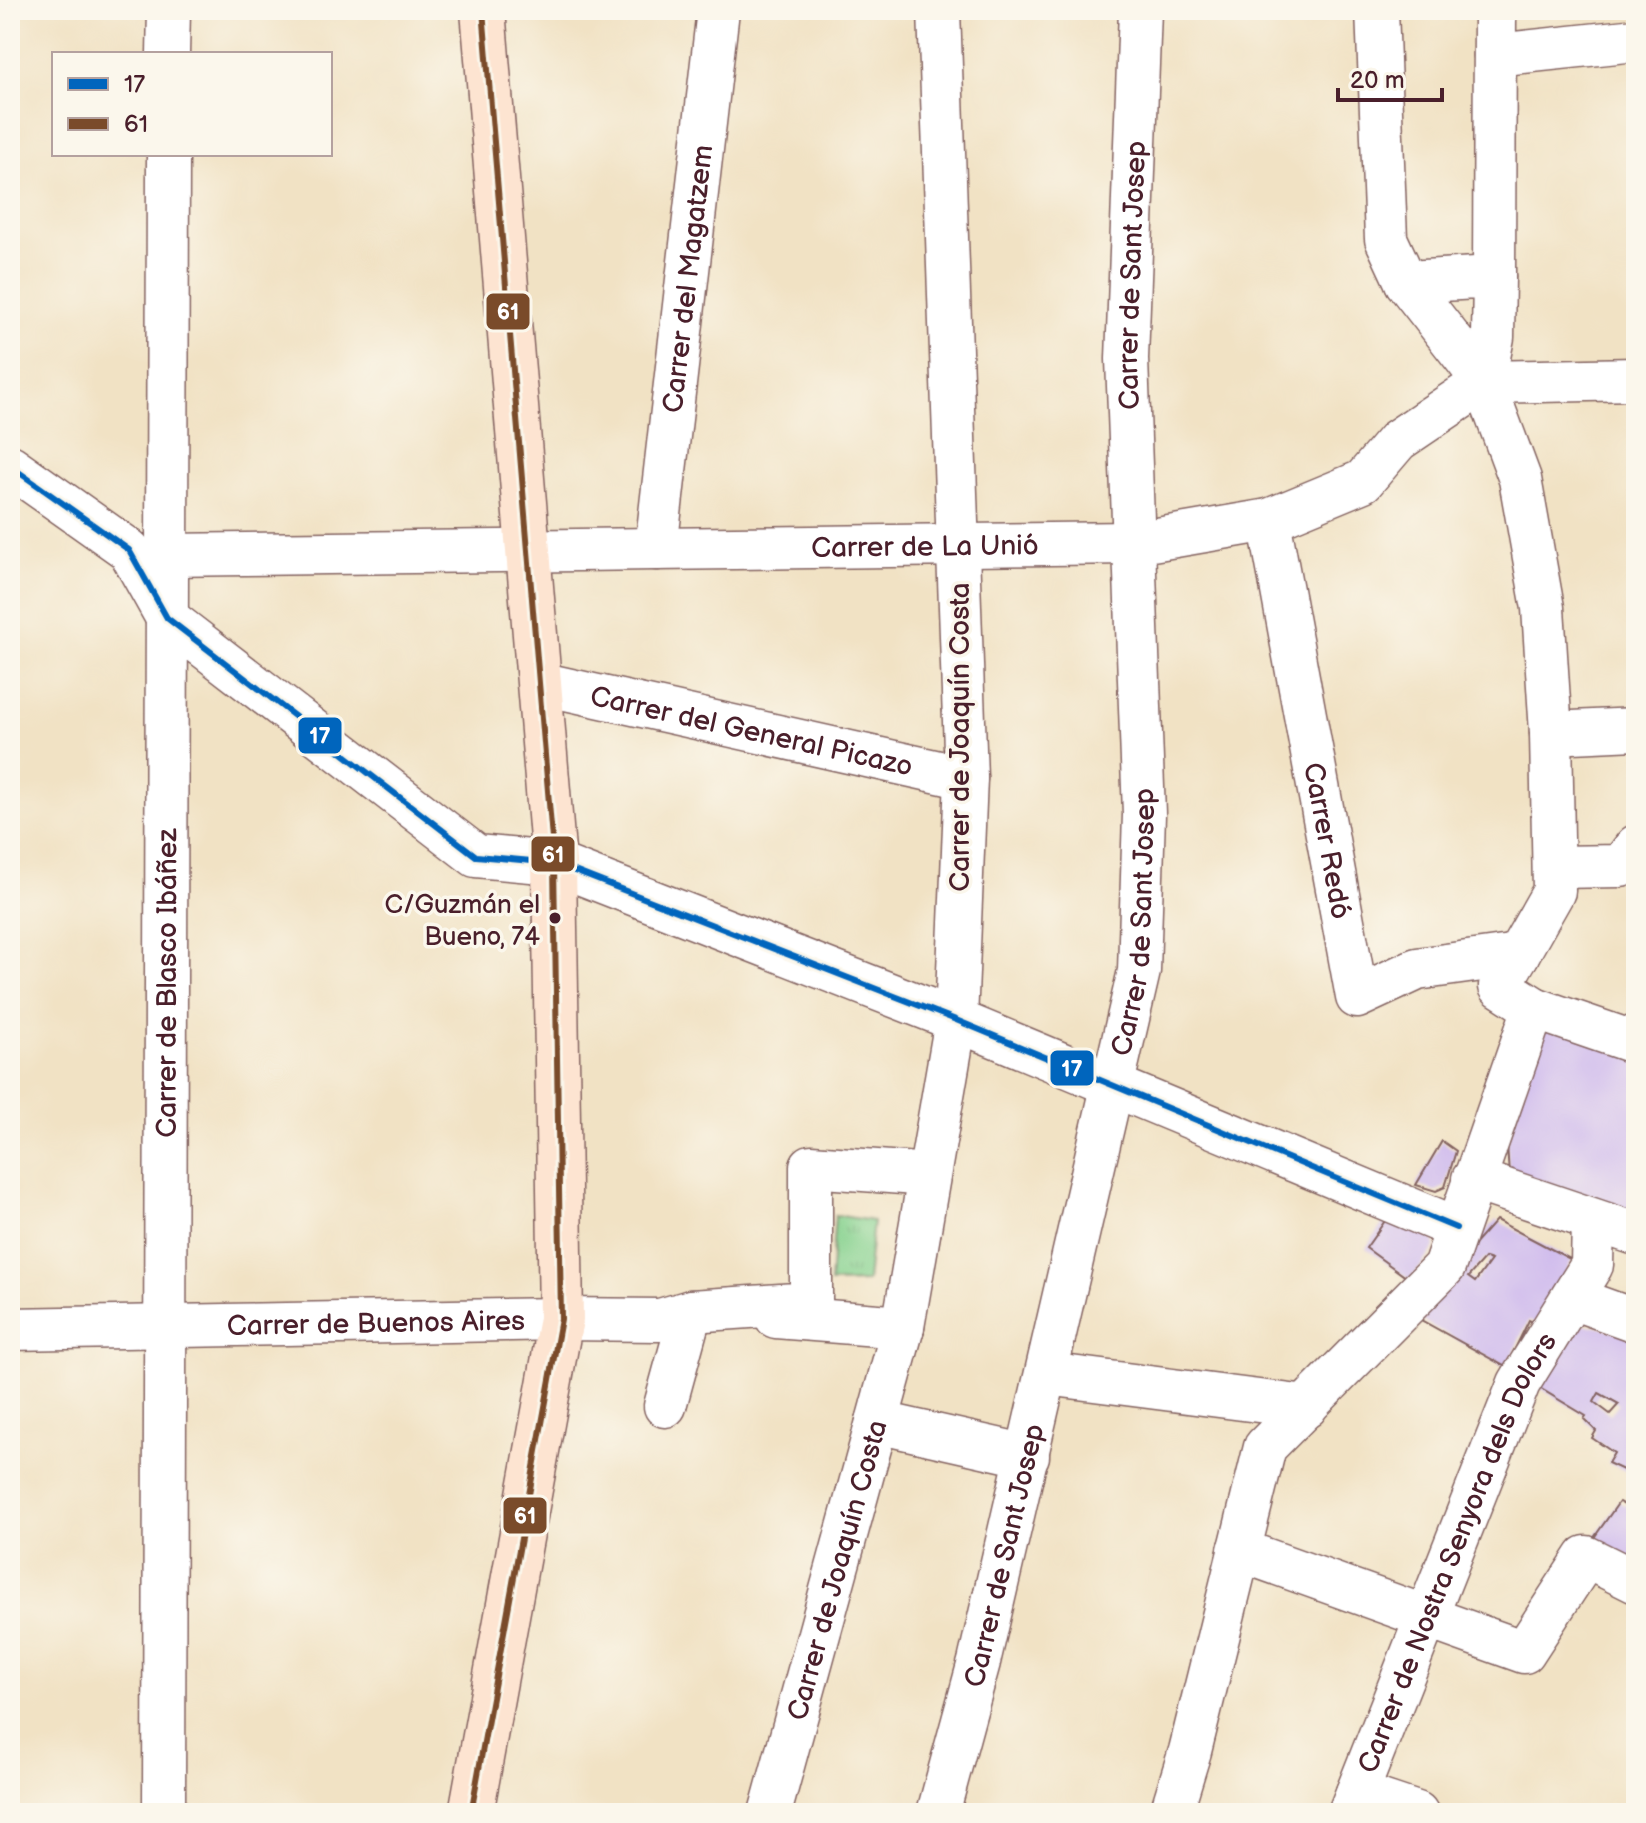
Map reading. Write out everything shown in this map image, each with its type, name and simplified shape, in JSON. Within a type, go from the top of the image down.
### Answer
[{"type":"street","points":[[168,52],[169,10]]},
{"type":"street","points":[[471,1813],[561,1319],[554,863],[483,10]]},
{"type":"street","name":"Carrer del Magatzem","points":[[656,549],[718,10]]},
{"type":"street","name":"Carrer de Joaquín Costa","points":[[770,1813],[903,1327],[956,1020],[966,778],[939,10]]},
{"type":"street","name":"Carrer de Sant Josep","points":[[938,1813],[979,1662],[1028,1456],[1115,1086],[1140,955],[1144,814],[1127,359],[1140,10]]},
{"type":"street","points":[[1377,10],[1386,239],[1406,282],[1484,382],[1520,479],[1543,608],[1551,733],[1554,891],[1500,986],[1534,1008],[1636,1043]]},
{"type":"street","points":[[1484,382],[1493,337],[1495,10]]},
{"type":"street","points":[[1495,55],[1636,40]]},
{"type":"street","name":"Carrer de Blasco Ibáñez","points":[[164,1813],[168,156]]},
{"type":"street","points":[[1406,282],[1494,277]]},
{"type":"street","points":[[1484,382],[1636,379]]},
{"type":"street","name":"Carrer de La Unió","points":[[167,555],[1134,543],[1269,520],[1363,481],[1398,440],[1484,382]]},
{"type":"street","points":[[10,466],[129,550],[167,618],[476,856],[554,863],[956,1020],[1456,1228]]},
{"type":"street","name":"Carrer Redó","points":[[1269,520],[1357,997],[1417,969],[1518,955]]},
{"type":"street","name":"Carrer del General Picazo","points":[[539,683],[966,778]]},
{"type":"street","points":[[1551,733],[1636,729]]},
{"type":"street","points":[[1554,867],[1621,866],[1636,846]]},
{"type":"street","points":[[1171,1813],[1190,1751],[1265,1447],[1444,1267],[1534,1008]]},
{"type":"street","points":[[691,1311],[811,1303],[811,1166],[929,1175]]},
{"type":"street","points":[[1473,1179],[1636,1234]]},
{"type":"street","name":"Carrer de Nostra Senyora dels Dolors","points":[[1353,1803],[1424,1616],[1519,1383],[1592,1265],[1593,1220]]},
{"type":"street","points":[[1572,1298],[1636,1321]]},
{"type":"street","points":[[691,1311],[903,1327]]},
{"type":"street","points":[[665,1406],[691,1311]]},
{"type":"street","name":"Carrer de Buenos Aires","points":[[10,1329],[660,1320],[691,1311]]},
{"type":"street","points":[[1047,1374],[1306,1407]]},
{"type":"street","points":[[877,1422],[1028,1456]]},
{"type":"street","points":[[1239,1550],[1524,1652],[1586,1557],[1636,1582]]},
{"type":"street","points":[[1353,1803],[1417,1813]]},
{"type":"green space","points":[[835,1215],[873,1221],[867,1282],[830,1283]]},
{"type":"building","points":[[1545,1023],[1636,1052],[1636,1216],[1509,1175],[1507,1143]]},
{"type":"building","points":[[1442,1141],[1456,1151],[1445,1187],[1436,1191],[1416,1185]]},
{"type":"building","points":[[1387,1218],[1434,1238],[1435,1248],[1410,1280],[1366,1248]]},
{"type":"building","points":[[1496,1220],[1572,1260],[1541,1326],[1529,1320],[1506,1367],[1412,1315]],"holes":[[[1485,1258],[1491,1260],[1475,1282],[1468,1277]]]},
{"type":"building","points":[[1571,1321],[1636,1336],[1636,1476],[1608,1463],[1614,1453],[1592,1438],[1596,1431],[1584,1419],[1586,1416],[1538,1387]],"holes":[[[1599,1393],[1619,1404],[1610,1414],[1594,1402]]]},
{"type":"building","points":[[1632,1497],[1636,1499],[1636,1579],[1586,1549],[1619,1502],[1626,1506]]},
{"type":"transit line","name":"61","points":[[471,1813],[561,1319],[554,863],[483,10]]},
{"type":"transit line","name":"17","points":[[10,466],[129,550],[167,618],[476,856],[554,863],[956,1020],[1456,1228]]},
{"type":"place","name":"C/Guzmán el Bueno, 74","points":[[555,918]]}]
